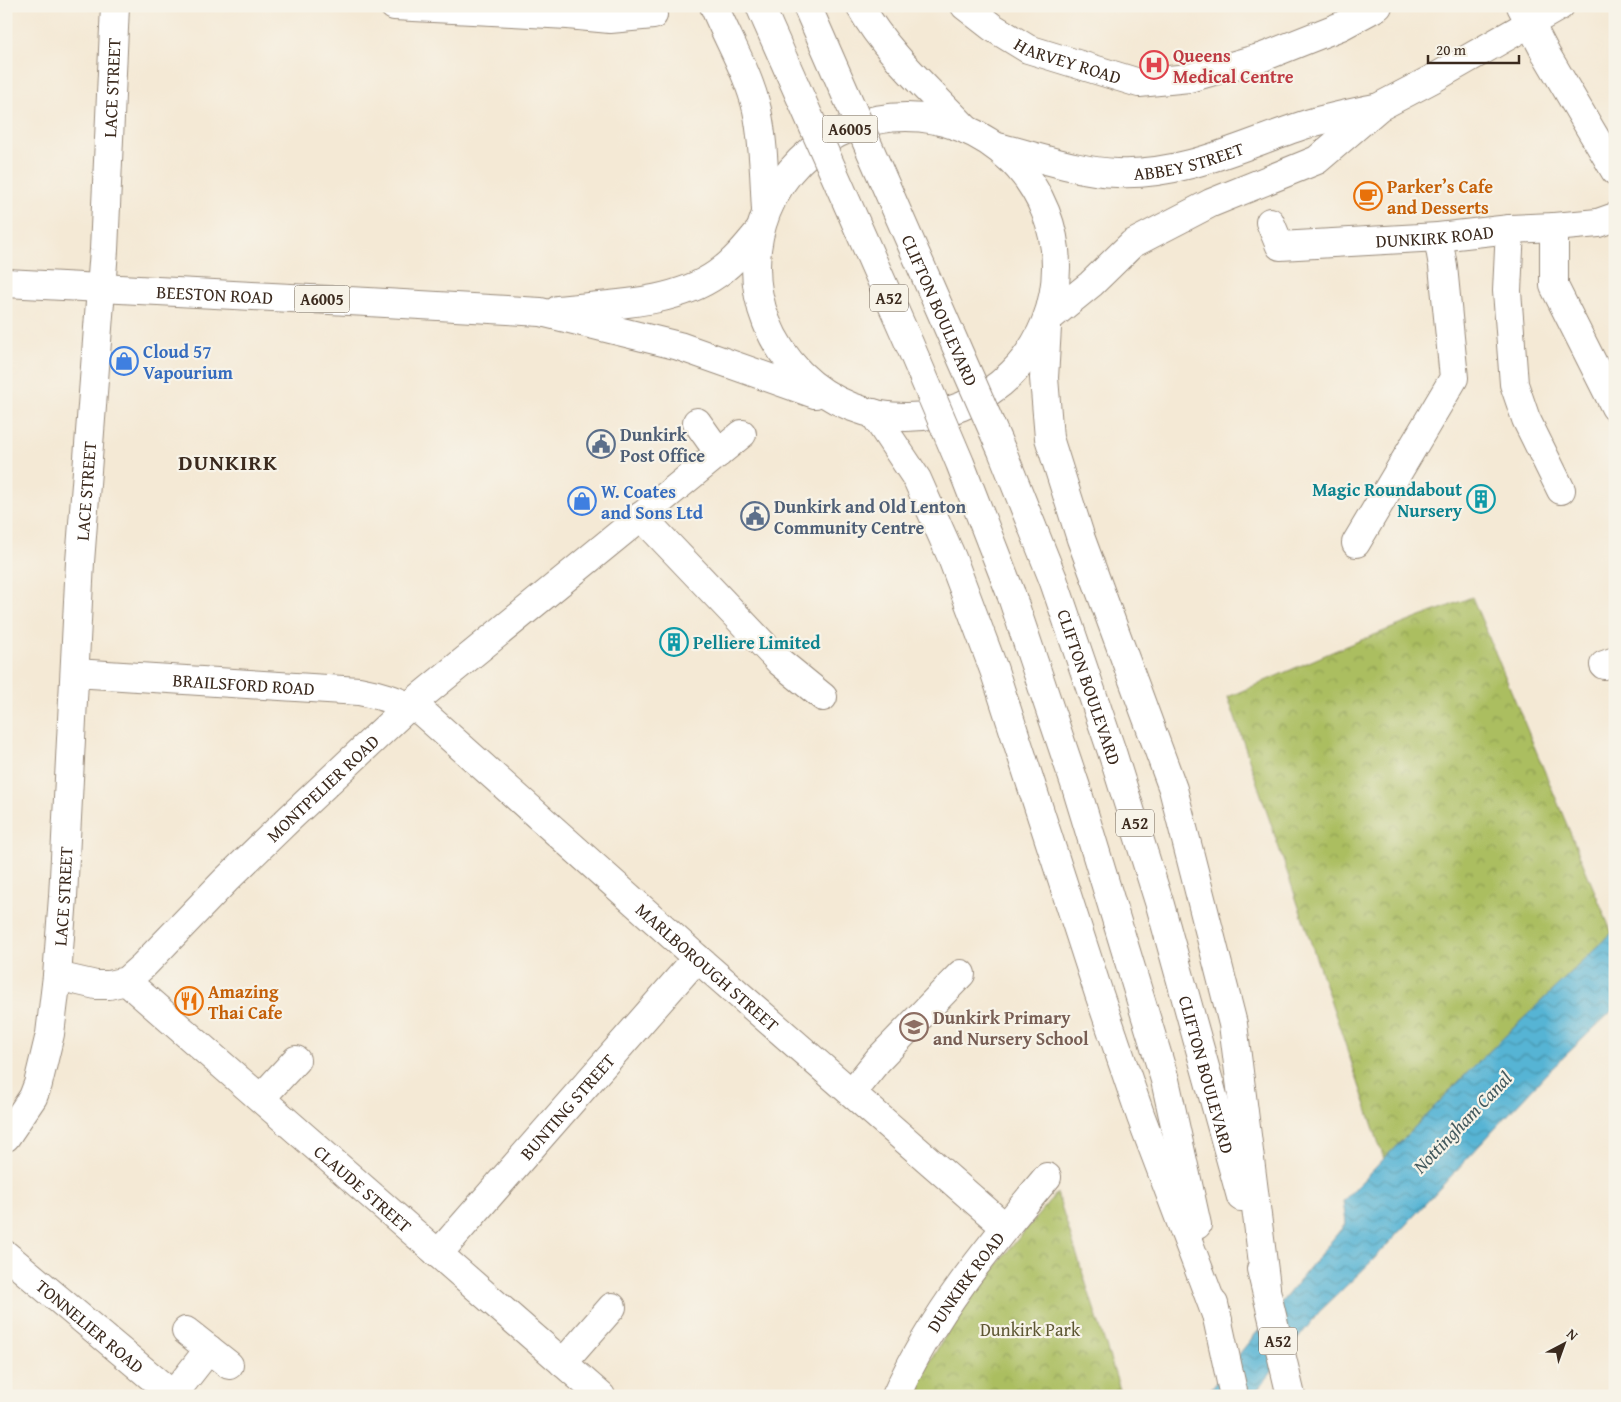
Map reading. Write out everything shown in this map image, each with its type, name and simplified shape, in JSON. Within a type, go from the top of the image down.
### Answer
[{"type":"main road","name":"LACE STREET","points":[[57,976],[63,897],[80,562],[102,288],[115,6]]},
{"type":"main road","points":[[394,6],[610,19],[653,15]]},
{"type":"main road","points":[[714,6],[746,75],[757,108],[762,141],[763,220]]},
{"type":"main road","name":"A52","points":[[760,6],[909,342],[960,463],[1010,594],[1076,787],[1165,1080],[1234,1396]]},
{"type":"main road","name":"CLIFTON BOULEVARD","points":[[807,6],[1002,451],[1052,579],[1112,752],[1160,905],[1266,1287],[1291,1396]]},
{"type":"main road","points":[[860,6],[884,40],[967,130]]},
{"type":"main road","name":"HARVEY ROAD","points":[[965,6],[992,27],[1028,49],[1139,83],[1189,78],[1264,57],[1341,26],[1378,6]]},
{"type":"main road","name":"ABBEY STREET","points":[[1050,321],[1092,284],[1132,244],[1174,224],[1211,203],[1317,160],[1379,107],[1436,77],[1526,15],[1560,6]]},
{"type":"main road","points":[[1526,15],[1546,54],[1615,171]]},
{"type":"main road","name":"ABBEY STREET","points":[[996,146],[1073,166],[1116,173],[1145,173],[1197,162],[1241,149],[1305,125],[1379,107]]},
{"type":"main road","name":"A6005","points":[[896,117],[932,119],[967,130],[996,146],[1018,167],[1037,192],[1049,218],[1056,247],[1057,266],[1050,321],[1028,353],[1002,378],[974,398],[943,409],[907,415],[873,413],[853,409],[833,400],[679,346],[541,312],[661,298],[690,288],[716,274],[736,258],[763,220],[779,185],[800,160],[828,139],[861,124],[896,117]]},
{"type":"main road","name":"DUNKIRK ROAD","points":[[1270,222],[1280,246],[1438,237],[1510,229],[1554,227],[1598,223],[1615,217]]},
{"type":"main road","name":"A6005","points":[[763,220],[755,279],[763,316],[779,350],[803,378],[833,400]]},
{"type":"main road","points":[[1554,227],[1554,286],[1615,407]]},
{"type":"main road","points":[[1510,229],[1507,290],[1514,384],[1526,419],[1561,490]]},
{"type":"main road","points":[[1356,543],[1454,378],[1443,266],[1438,237]]},
{"type":"main road","name":"BEESTON ROAD","points":[[6,284],[541,312]]},
{"type":"main road","points":[[1050,321],[1044,378],[1049,438],[1081,539],[1172,789],[1233,1024],[1266,1287]]},
{"type":"main road","points":[[873,413],[917,479],[952,558],[994,670],[1141,1117],[1218,1320]]},
{"type":"main road","points":[[697,422],[719,453]]},
{"type":"main road","name":"MONTPELIER ROAD","points":[[126,981],[282,824],[409,706],[742,434]]},
{"type":"main road","points":[[641,516],[780,662],[823,697]]},
{"type":"main road","name":"BRAILSFORD ROAD","points":[[75,673],[359,691],[377,694],[409,706]]},
{"type":"main road","name":"MARLBOROUGH STREET","points":[[409,706],[422,712],[697,958],[1005,1227]]},
{"type":"main road","name":"BUNTING STREET","points":[[438,1254],[697,958]]},
{"type":"main road","points":[[852,1092],[878,1060],[961,974]]},
{"type":"main road","points":[[6,1137],[33,1097],[38,1084],[50,1034],[57,976],[96,985],[109,985],[126,981]]},
{"type":"main road","name":"CLAUDE STREET","points":[[126,981],[601,1396]]},
{"type":"main road","points":[[261,1098],[296,1060]]},
{"type":"main road","name":"DUNKIRK ROAD","points":[[896,1396],[910,1365],[928,1333],[1005,1227],[1047,1177]]},
{"type":"main road","name":"TONNELIER ROAD","points":[[6,1255],[174,1395]]},
{"type":"main road","points":[[563,1363],[612,1307]]},
{"type":"main road","points":[[174,1395],[219,1357],[186,1331]]},
{"type":"green space","points":[[1472,597],[1612,933],[1471,1069],[1384,1159],[1228,697],[1346,646]]},
{"type":"green space","name":"Dunkirk Park","points":[[1057,1193],[1122,1396],[914,1396],[928,1365],[959,1316],[1006,1253]]},
{"type":"water","name":"Nottingham Canal","points":[[1615,930],[1615,1008],[1545,1075],[1372,1261],[1319,1312],[1253,1396],[1205,1396],[1346,1223],[1343,1201],[1471,1069]]},
{"type":"place","name":"Queens Medical Centre","points":[[1154,65]]},
{"type":"place","name":"Parker’s Cafe and Desserts","points":[[1368,196]]},
{"type":"place","name":"Cloud 57 Vapourium","points":[[124,361]]},
{"type":"place","name":"Dunkirk Post Office","points":[[601,444]]},
{"type":"place","name":"Magic Roundabout Nursery","points":[[1481,499]]},
{"type":"place","name":"W. Coates and Sons Ltd","points":[[582,501]]},
{"type":"place","name":"Dunkirk and Old Lenton Community Centre","points":[[755,516]]},
{"type":"place","name":"Pelliere Limited","points":[[674,642]]},
{"type":"place","name":"Amazing Thai Cafe","points":[[189,1001]]},
{"type":"place","name":"Dunkirk Primary and Nursery School","points":[[914,1027]]},
{"type":"district","name":"DUNKIRK","points":[[228,462]]}]
